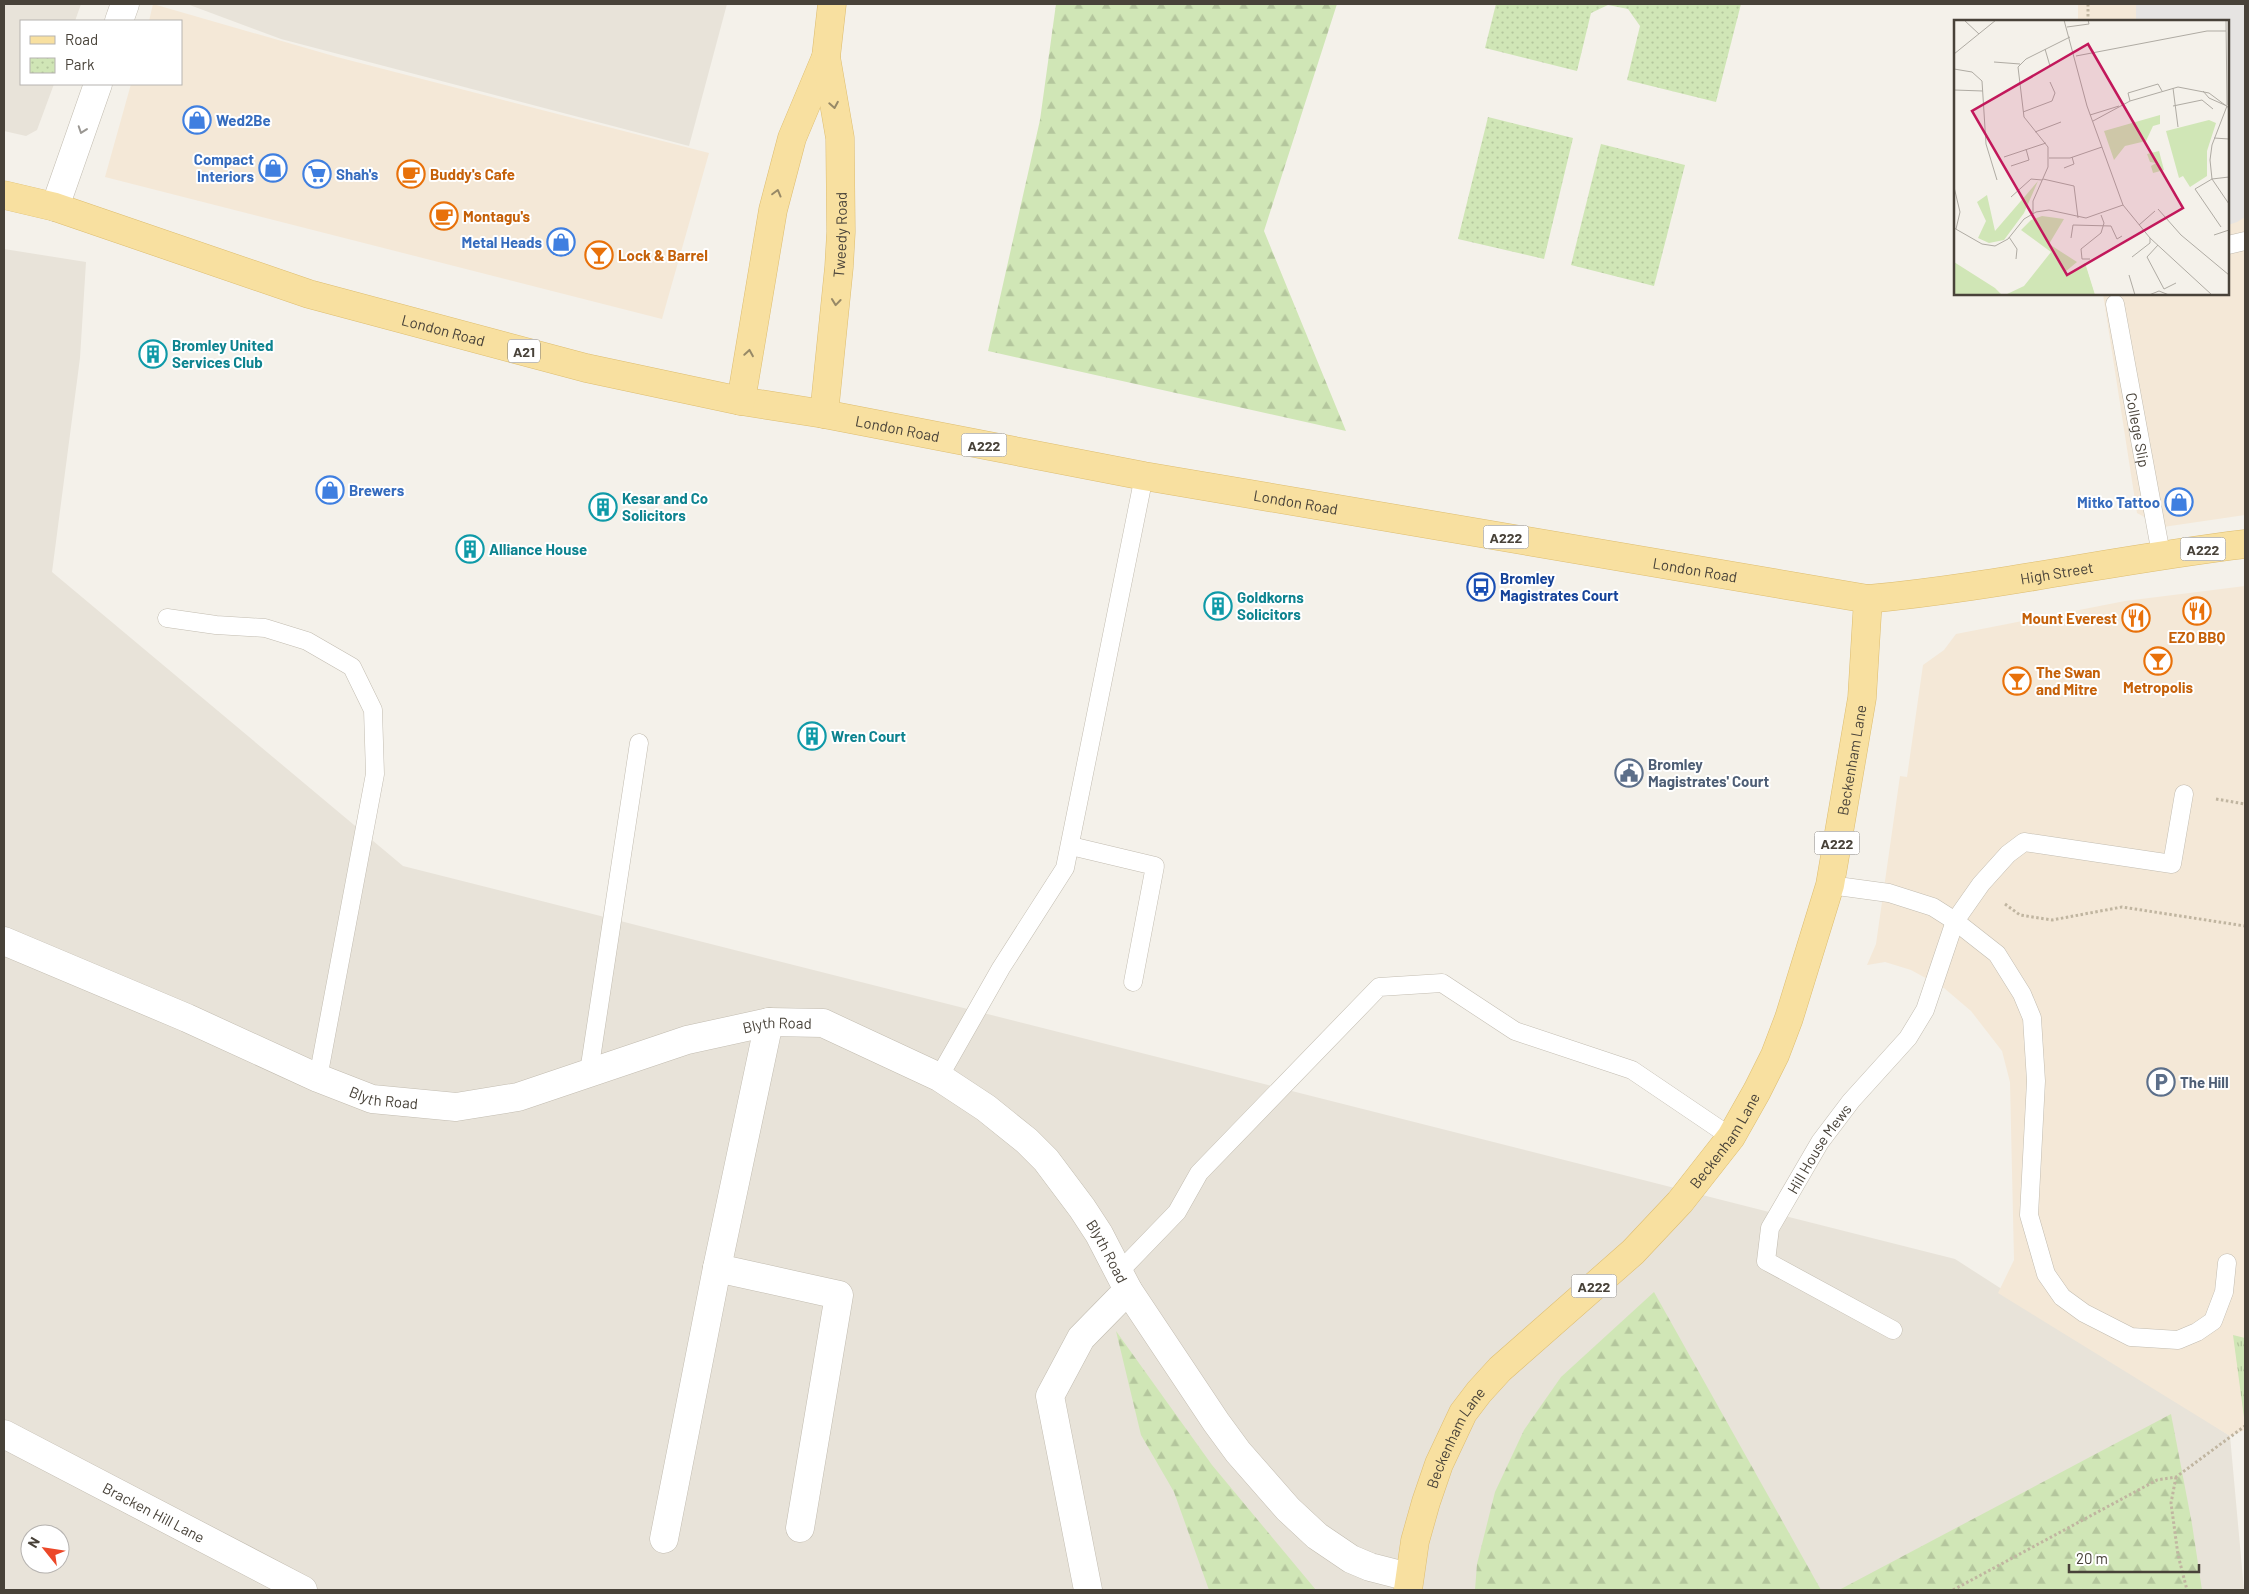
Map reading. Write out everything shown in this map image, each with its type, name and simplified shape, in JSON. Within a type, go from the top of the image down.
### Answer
[{"type":"main road","name":"Tweedy Road","points":[[824,414],[841,232],[840,138],[826,57],[832,4]]},
{"type":"main road","name":"Tweedy Road","points":[[741,402],[773,210],[792,138],[826,57]]},
{"type":"main road","name":"London Road","points":[[4,195],[55,207],[308,294],[586,368],[741,402],[824,414],[1144,476],[1868,599]]},
{"type":"main road","name":"High Street","points":[[1868,599],[1938,592],[2161,554],[2245,544]]},
{"type":"main road","name":"Beckenham Lane","points":[[1408,1584],[1415,1541],[1428,1494],[1450,1437],[1463,1413],[1478,1392],[1500,1369],[1633,1252],[1702,1177],[1731,1137],[1775,1055],[1789,1018],[1830,885],[1862,698],[1868,599]]},
{"type":"street","points":[[119,20],[125,4]]},
{"type":"street","points":[[55,207],[98,85]]},
{"type":"street","name":"Blyth Road","points":[[4,941],[187,1018],[318,1078],[372,1098],[456,1107],[518,1097],[687,1040],[769,1022],[822,1023],[939,1077],[1009,1125],[1046,1160],[1082,1208],[1124,1280],[1216,1422],[1238,1452],[1288,1509],[1317,1536],[1343,1554],[1408,1584]]},
{"type":"street","points":[[664,1539],[717,1268],[769,1022]]},
{"type":"street","points":[[717,1268],[839,1295],[800,1528]]},
{"type":"street","points":[[1088,1590],[1050,1396],[1081,1338],[1124,1280]]},
{"type":"street","name":"Bracken Hill Lane","points":[[4,1434],[303,1590]]},
{"type":"lane","points":[[2229,245],[2245,241]]},
{"type":"lane","name":"College Slip","points":[[2115,304],[2161,554]]},
{"type":"lane","points":[[939,1077],[1001,968],[1065,868],[1071,846],[1144,476]]},
{"type":"lane","points":[[167,618],[216,625],[265,628],[307,641],[352,667],[373,710],[375,774],[318,1078]]},
{"type":"lane","points":[[589,1072],[639,743]]},
{"type":"lane","points":[[1955,921],[1981,884],[2008,854],[2024,842],[2172,864],[2184,794]]},
{"type":"lane","points":[[1071,846],[1155,866],[1133,982]]},
{"type":"lane","points":[[1830,885],[1889,893],[1933,907],[1955,921],[1997,954],[2022,994],[2032,1018],[2036,1081],[2030,1215],[2046,1274],[2062,1297],[2084,1312],[2131,1337],[2178,1340],[2197,1332],[2213,1321],[2224,1292],[2227,1263]]},
{"type":"lane","name":"Hill House Mews","points":[[1893,1330],[1766,1261],[1770,1228],[1820,1142],[1850,1101],[1908,1038],[1925,1010],[1955,921]]},
{"type":"lane","points":[[1124,1280],[1177,1212],[1199,1173],[1378,987],[1442,982],[1515,1031],[1632,1070],[1731,1137]]},
{"type":"path","points":[[2088,4],[2088,20]]},
{"type":"path","points":[[1981,884],[2020,915],[2052,920],[2122,907],[2245,926]]},
{"type":"path","points":[[1953,1590],[2157,1480],[2176,1477],[2245,1426]]},
{"type":"path","points":[[2176,1477],[2171,1503],[2178,1556],[2186,1590]]},
{"type":"shaded area","points":[[4,4],[81,4],[75,20],[20,20],[20,85],[54,85],[37,130],[26,136],[4,131]]},
{"type":"shaded area","points":[[153,4],[337,57],[709,153],[662,319],[105,177],[131,85],[182,85],[182,20],[149,20]]},
{"type":"shaded area","points":[[187,4],[727,4],[689,146],[281,39]]},
{"type":"shaded area","points":[[2078,4],[2245,4],[2245,515],[2163,527],[2137,513],[2103,295],[2229,295],[2229,20],[2078,20]]},
{"type":"shaded area","points":[[2136,4],[2245,4],[2245,217],[2237,222],[2229,225],[2229,20],[2136,20]]},
{"type":"shaded area","points":[[4,249],[86,262],[80,358],[52,572],[403,866],[1955,1259],[2230,1436],[2244,1590],[4,1590]]},
{"type":"shaded area","points":[[2245,586],[2245,1430],[2230,1436],[1998,1293],[2014,1260],[2010,1082],[2002,1051],[1971,1011],[1944,988],[1911,970],[1885,962],[1867,965],[1876,944],[1900,776],[1907,777],[1923,665],[1944,650],[1956,634],[2125,601]]},
{"type":"green space","points":[[1056,4],[1337,4],[1264,231],[1346,431],[988,351],[1040,120]]},
{"type":"green space","points":[[1496,4],[1741,4],[1716,102],[1627,80],[1640,26],[1628,9],[1608,5],[1591,13],[1577,71],[1485,48]]},
{"type":"green space","points":[[1488,117],[1573,138],[1544,259],[1458,239]]},
{"type":"green space","points":[[1601,144],[1685,165],[1654,286],[1571,265]]},
{"type":"green space","points":[[1654,1292],[1821,1590],[1475,1590],[1477,1564],[1495,1492],[1524,1430],[1561,1377]]},
{"type":"green space","points":[[1116,1331],[1212,1465],[1316,1590],[1209,1590],[1174,1492],[1141,1435]]},
{"type":"green space","points":[[2233,1335],[2245,1338],[2245,1425]]},
{"type":"green space","points":[[2171,1414],[2192,1524],[2202,1590],[1839,1590]]},
{"type":"place","name":"Wed2Be","points":[[197,120]]},
{"type":"place","name":"Compact Interiors","points":[[273,168]]},
{"type":"place","name":"Shah's","points":[[317,174]]},
{"type":"place","name":"Buddy's Cafe","points":[[411,174]]},
{"type":"place","name":"Montagu's","points":[[444,216]]},
{"type":"place","name":"Metal Heads","points":[[561,242]]},
{"type":"place","name":"Lock & Barrel","points":[[599,255]]},
{"type":"place","name":"Bromley United Services Club","points":[[153,354]]},
{"type":"place","name":"Brewers","points":[[330,490]]},
{"type":"place","name":"Mitko Tattoo","points":[[2179,502]]},
{"type":"place","name":"Kesar and Co Solicitors","points":[[603,507]]},
{"type":"place","name":"Alliance House","points":[[470,549]]},
{"type":"place","name":"Bromley Magistrates Court","points":[[1481,587]]},
{"type":"place","name":"Goldkorns Solicitors","points":[[1218,606]]},
{"type":"place","name":"EZO BBQ","points":[[2197,611]]},
{"type":"place","name":"Mount Everest","points":[[2136,618]]},
{"type":"place","name":"Metropolis","points":[[2158,661]]},
{"type":"place","name":"The Swan and Mitre","points":[[2017,681]]},
{"type":"place","name":"Wren Court","points":[[812,736]]},
{"type":"place","name":"Bromley Magistrates' Court","points":[[1629,773]]},
{"type":"place","name":"The Hill","points":[[2161,1082]]}]
